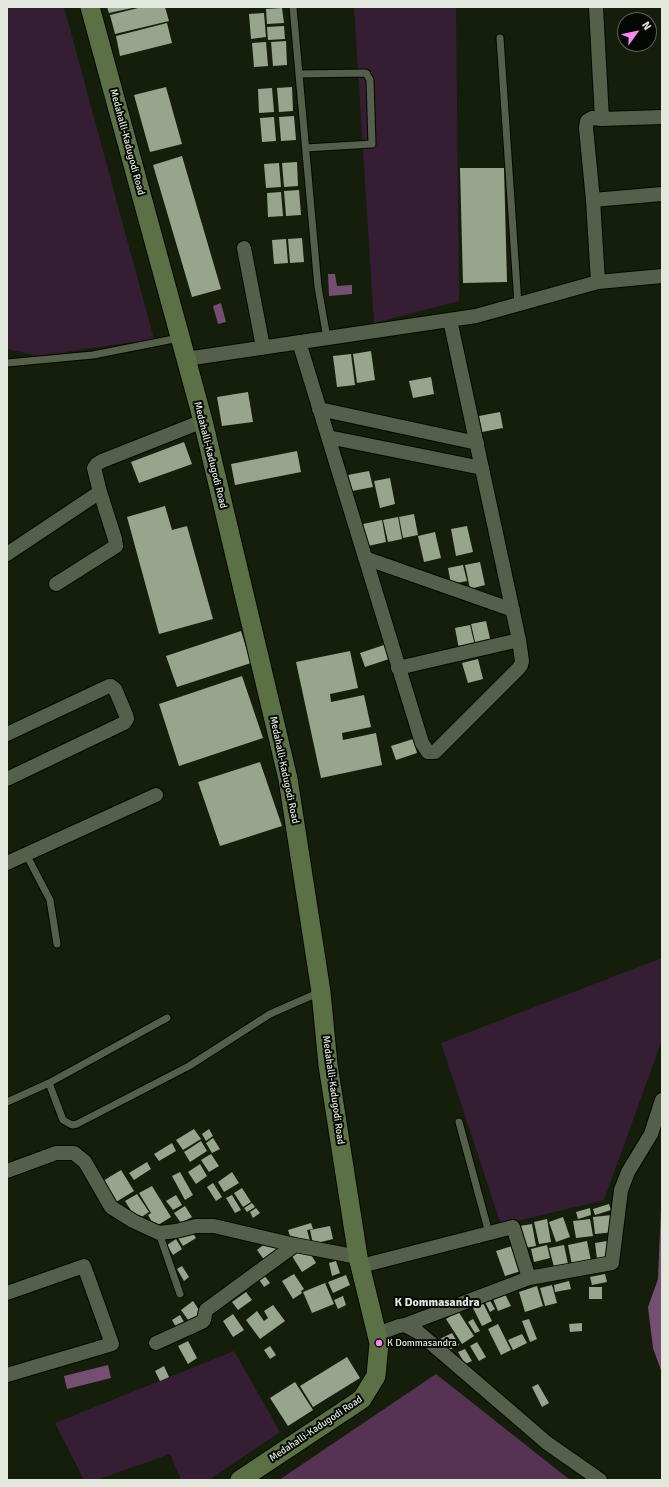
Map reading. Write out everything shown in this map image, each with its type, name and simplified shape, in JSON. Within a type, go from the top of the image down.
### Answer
[{"type":"street","name":"Medahalli-Kadugodi Road","points":[[90,7],[203,421],[288,779],[321,992],[328,1065],[360,1261],[379,1343],[376,1376],[362,1399],[240,1480]]},
{"type":"street","points":[[596,7],[602,119]]},
{"type":"street","points":[[598,282],[593,200],[586,128],[587,121],[592,118],[662,117]]},
{"type":"street","points":[[593,200],[662,194]]},
{"type":"street","points":[[244,248],[263,347]]},
{"type":"street","points":[[186,359],[476,316],[598,282],[662,276]]},
{"type":"street","points":[[299,342],[422,744],[428,752],[435,752],[518,669],[522,661],[513,610],[450,320]]},
{"type":"street","points":[[319,409],[477,443]]},
{"type":"street","points":[[56,584],[116,546],[94,468],[97,464],[203,421]]},
{"type":"street","points":[[328,437],[482,468]]},
{"type":"street","points":[[7,554],[100,492]]},
{"type":"street","points":[[365,558],[513,610]]},
{"type":"street","points":[[398,668],[519,640]]},
{"type":"street","points":[[7,734],[109,686],[115,689],[127,719],[124,723],[7,779]]},
{"type":"street","points":[[7,863],[156,795]]},
{"type":"street","points":[[377,1334],[405,1325],[529,1278],[612,1263],[621,1190],[628,1172],[651,1134],[662,1100]]},
{"type":"street","points":[[7,1171],[56,1153],[74,1153],[85,1162],[111,1207],[133,1221],[159,1233],[196,1226],[214,1226],[295,1244],[360,1261],[513,1227],[529,1278]]},
{"type":"street","points":[[156,1343],[202,1322],[204,1320],[206,1310],[295,1244]]},
{"type":"street","points":[[7,1293],[84,1266],[112,1344],[7,1375]]},
{"type":"street","points":[[405,1325],[418,1332],[547,1443],[600,1480]]},
{"type":"lane","points":[[293,7],[318,287],[327,338]]},
{"type":"lane","points":[[500,38],[518,304]]},
{"type":"lane","points":[[299,74],[366,73],[370,80],[372,144],[306,148]]},
{"type":"lane","points":[[7,363],[93,355],[180,338]]},
{"type":"lane","points":[[26,854],[50,900],[57,944]]},
{"type":"lane","points":[[49,1083],[63,1120],[72,1125],[77,1124],[189,1066],[270,1014],[321,992]]},
{"type":"lane","points":[[7,1102],[49,1083],[167,1018]]},
{"type":"lane","points":[[459,1122],[489,1233]]},
{"type":"lane","points":[[159,1233],[180,1294]]},
{"type":"shaded area","points":[[7,7],[64,7],[154,339],[39,356],[7,349]]},
{"type":"shaded area","points":[[354,7],[456,7],[459,301],[374,323]]},
{"type":"shaded area","points":[[328,274],[335,274],[337,286],[352,285],[352,294],[329,296]]},
{"type":"shaded area","points":[[221,303],[226,322],[218,324],[213,306]]},
{"type":"shaded area","points":[[662,958],[662,1040],[604,1200],[501,1225],[441,1043]]},
{"type":"shaded area","points":[[662,1205],[662,1373],[653,1348],[648,1307],[658,1279]]},
{"type":"shaded area","points":[[234,1351],[280,1432],[209,1480],[181,1480],[170,1454],[97,1480],[84,1480],[55,1423]]},
{"type":"shaded area","points":[[108,1365],[111,1378],[67,1389],[64,1376]]},
{"type":"shaded area","points":[[436,1374],[570,1480],[279,1480]]},
{"type":"building","points":[[107,7],[132,7],[132,8],[109,13]]},
{"type":"building","points":[[142,7],[165,7],[169,21],[115,34],[110,15]]},
{"type":"building","points":[[282,8],[284,23],[267,24],[266,9]]},
{"type":"building","points":[[264,13],[266,37],[251,39],[249,14]]},
{"type":"building","points":[[167,23],[172,43],[120,56],[116,36]]},
{"type":"building","points":[[284,26],[285,39],[268,40],[267,27]]},
{"type":"building","points":[[286,41],[287,65],[273,66],[271,42]]},
{"type":"building","points":[[266,42],[268,66],[254,67],[252,43]]},
{"type":"building","points":[[166,87],[182,144],[150,152],[134,95]]},
{"type":"building","points":[[292,87],[293,111],[279,112],[277,88]]},
{"type":"building","points":[[272,88],[274,112],[259,113],[258,89]]},
{"type":"building","points":[[294,116],[296,140],[281,141],[279,117]]},
{"type":"building","points":[[274,117],[276,141],[262,142],[260,118]]},
{"type":"building","points":[[182,156],[221,289],[192,297],[153,165]]},
{"type":"building","points":[[297,162],[298,186],[284,187],[282,163]]},
{"type":"building","points":[[279,163],[281,187],[266,188],[264,164]]},
{"type":"building","points":[[460,168],[504,168],[507,282],[463,283]]},
{"type":"building","points":[[299,190],[301,215],[286,216],[284,191]]},
{"type":"building","points":[[281,192],[283,216],[268,217],[267,193]]},
{"type":"building","points":[[302,238],[304,262],[290,263],[288,239]]},
{"type":"building","points":[[286,239],[288,263],[274,264],[272,240]]},
{"type":"building","points":[[371,351],[375,380],[357,383],[353,354]]},
{"type":"building","points":[[351,354],[355,385],[337,387],[333,356]]},
{"type":"building","points":[[431,377],[434,394],[413,398],[409,381]]},
{"type":"building","points":[[248,392],[253,422],[222,426],[217,397]]},
{"type":"building","points":[[500,412],[503,428],[482,432],[479,416]]},
{"type":"building","points":[[184,442],[192,464],[139,483],[131,462]]},
{"type":"building","points":[[297,451],[301,472],[235,485],[231,464]]},
{"type":"building","points":[[369,471],[373,487],[352,491],[348,475]]},
{"type":"building","points":[[390,478],[395,504],[380,508],[374,481]]},
{"type":"building","points":[[165,506],[172,530],[187,526],[213,619],[159,634],[127,517]]},
{"type":"building","points":[[414,514],[418,535],[403,538],[399,517]]},
{"type":"building","points":[[398,517],[402,539],[388,542],[383,520]]},
{"type":"building","points":[[382,520],[386,542],[368,546],[363,524]]},
{"type":"building","points":[[467,526],[473,552],[456,556],[451,529]]},
{"type":"building","points":[[435,532],[441,558],[424,562],[418,536]]},
{"type":"building","points":[[480,562],[485,585],[470,589],[465,565]]},
{"type":"building","points":[[463,565],[467,581],[451,584],[448,568]]},
{"type":"building","points":[[486,621],[491,643],[476,646],[471,624]]},
{"type":"building","points":[[470,625],[475,646],[459,649],[455,628]]},
{"type":"building","points":[[241,631],[251,663],[177,687],[166,656]]},
{"type":"building","points":[[384,645],[389,659],[365,667],[360,653]]},
{"type":"building","points":[[350,651],[358,688],[330,694],[331,702],[364,695],[371,727],[342,733],[343,740],[376,733],[382,765],[321,778],[296,662]]},
{"type":"building","points":[[478,659],[483,679],[468,683],[462,663]]},
{"type":"building","points":[[242,676],[263,738],[179,766],[159,704]]},
{"type":"building","points":[[413,739],[417,753],[396,760],[391,746]]},
{"type":"building","points":[[260,762],[282,826],[220,846],[198,782]]},
{"type":"building","points":[[194,1129],[201,1139],[183,1150],[176,1140]]},
{"type":"building","points":[[209,1129],[213,1136],[206,1141],[202,1134]]},
{"type":"building","points":[[213,1138],[220,1149],[212,1153],[206,1143]]},
{"type":"building","points":[[201,1141],[207,1151],[190,1162],[184,1152]]},
{"type":"building","points":[[172,1143],[176,1151],[159,1161],[154,1154]]},
{"type":"building","points":[[211,1154],[219,1166],[209,1172],[201,1160]]},
{"type":"building","points":[[147,1162],[151,1169],[134,1180],[129,1173]]},
{"type":"building","points":[[200,1164],[207,1176],[196,1184],[188,1172]]},
{"type":"building","points":[[121,1170],[134,1191],[116,1202],[103,1181]]},
{"type":"building","points":[[180,1172],[193,1195],[185,1200],[172,1176]]},
{"type":"building","points":[[232,1172],[239,1183],[224,1192],[218,1182]]},
{"type":"building","points":[[213,1183],[222,1197],[216,1201],[207,1187]]},
{"type":"building","points":[[152,1186],[171,1217],[155,1227],[148,1215],[151,1213],[139,1193]]},
{"type":"building","points":[[242,1188],[251,1202],[243,1207],[234,1193]]},
{"type":"building","points":[[137,1194],[149,1212],[137,1220],[125,1201]]},
{"type":"building","points":[[176,1195],[182,1205],[173,1210],[166,1201]]},
{"type":"building","points":[[232,1195],[241,1210],[235,1213],[226,1198]]},
{"type":"building","points":[[252,1203],[255,1207],[247,1212],[244,1208]]},
{"type":"building","points":[[609,1204],[611,1210],[595,1215],[593,1209]]},
{"type":"building","points":[[185,1206],[192,1217],[181,1223],[174,1213]]},
{"type":"building","points":[[256,1208],[260,1213],[253,1218],[250,1212]]},
{"type":"building","points":[[590,1208],[591,1215],[578,1219],[576,1212]]},
{"type":"building","points":[[612,1215],[614,1232],[595,1234],[593,1217]]},
{"type":"building","points":[[563,1217],[570,1237],[556,1242],[549,1222]]},
{"type":"building","points":[[547,1219],[551,1242],[539,1244],[534,1222]]},
{"type":"building","points":[[590,1219],[593,1236],[576,1238],[573,1221]]},
{"type":"building","points":[[311,1223],[313,1229],[307,1230],[310,1241],[301,1243],[299,1238],[294,1240],[291,1239],[288,1230]]},
{"type":"building","points":[[532,1224],[536,1246],[524,1248],[520,1226]]},
{"type":"building","points":[[330,1226],[333,1239],[313,1244],[310,1230]]},
{"type":"building","points":[[191,1230],[196,1238],[183,1246],[178,1238]]},
{"type":"building","points":[[176,1239],[182,1249],[173,1255],[167,1245]]},
{"type":"building","points":[[587,1241],[591,1261],[572,1265],[568,1245]]},
{"type":"building","points":[[607,1241],[609,1258],[597,1259],[595,1243]]},
{"type":"building","points":[[267,1242],[271,1247],[276,1244],[280,1250],[265,1261],[257,1250]]},
{"type":"building","points":[[547,1245],[550,1258],[534,1262],[531,1249]]},
{"type":"building","points":[[564,1245],[568,1264],[554,1267],[549,1248]]},
{"type":"building","points":[[512,1246],[521,1271],[505,1276],[496,1251]]},
{"type":"building","points":[[303,1249],[307,1255],[310,1253],[316,1263],[302,1272],[292,1256]]},
{"type":"building","points":[[336,1261],[340,1273],[332,1276],[329,1263]]},
{"type":"building","points":[[182,1266],[189,1277],[184,1281],[177,1269]]},
{"type":"building","points":[[294,1274],[304,1289],[301,1291],[302,1293],[293,1299],[282,1281]]},
{"type":"building","points":[[605,1274],[607,1282],[592,1285],[590,1277]]},
{"type":"building","points":[[264,1275],[270,1283],[264,1287],[258,1278]]},
{"type":"building","points":[[346,1275],[350,1285],[333,1293],[328,1282]]},
{"type":"building","points":[[569,1281],[571,1289],[555,1292],[554,1285]]},
{"type":"building","points":[[325,1283],[334,1304],[312,1313],[303,1292]]},
{"type":"building","points":[[552,1285],[557,1303],[545,1306],[540,1288]]},
{"type":"building","points":[[537,1286],[543,1306],[525,1312],[519,1292]]},
{"type":"building","points":[[589,1287],[602,1287],[602,1299],[589,1299]]},
{"type":"building","points":[[246,1292],[252,1300],[238,1310],[232,1302]]},
{"type":"building","points":[[505,1294],[511,1306],[498,1311],[493,1299]]},
{"type":"building","points":[[343,1296],[346,1305],[338,1309],[334,1300]]},
{"type":"building","points":[[489,1299],[495,1309],[490,1312],[485,1302]]},
{"type":"building","points":[[193,1301],[203,1316],[191,1324],[181,1310]]},
{"type":"building","points":[[482,1301],[492,1321],[482,1326],[472,1306]]},
{"type":"building","points":[[273,1305],[285,1321],[260,1339],[246,1320],[257,1311],[264,1321],[268,1318],[264,1311]]},
{"type":"building","points":[[458,1311],[474,1336],[462,1344],[446,1319]]},
{"type":"building","points":[[233,1314],[244,1330],[233,1337],[223,1321]]},
{"type":"building","points":[[180,1315],[187,1327],[179,1332],[172,1320]]},
{"type":"building","points":[[473,1319],[480,1331],[475,1333],[468,1322]]},
{"type":"building","points":[[529,1319],[537,1339],[530,1342],[522,1321]]},
{"type":"building","points":[[582,1323],[582,1331],[570,1332],[569,1324]]},
{"type":"building","points":[[498,1324],[511,1350],[501,1355],[488,1329]]},
{"type":"building","points":[[452,1333],[459,1345],[447,1351],[440,1339]]},
{"type":"building","points":[[522,1334],[527,1343],[513,1350],[508,1340]]},
{"type":"building","points":[[188,1341],[197,1358],[188,1364],[178,1346]]},
{"type":"building","points":[[477,1342],[486,1357],[479,1361],[470,1346]]},
{"type":"building","points":[[270,1346],[276,1355],[270,1359],[264,1350]]},
{"type":"building","points":[[465,1349],[472,1361],[465,1364],[458,1352]]},
{"type":"building","points":[[347,1357],[360,1378],[313,1407],[300,1386]]},
{"type":"building","points":[[164,1366],[169,1377],[160,1381],[155,1371]]},
{"type":"building","points":[[295,1382],[313,1410],[288,1426],[270,1398]]},
{"type":"building","points":[[538,1384],[549,1403],[542,1407],[532,1387]]},
{"type":"place","name":"K Dommasandra","points":[[379,1343]]},
{"type":"district","name":"K Dommasandra","points":[[437,1303]]}]
